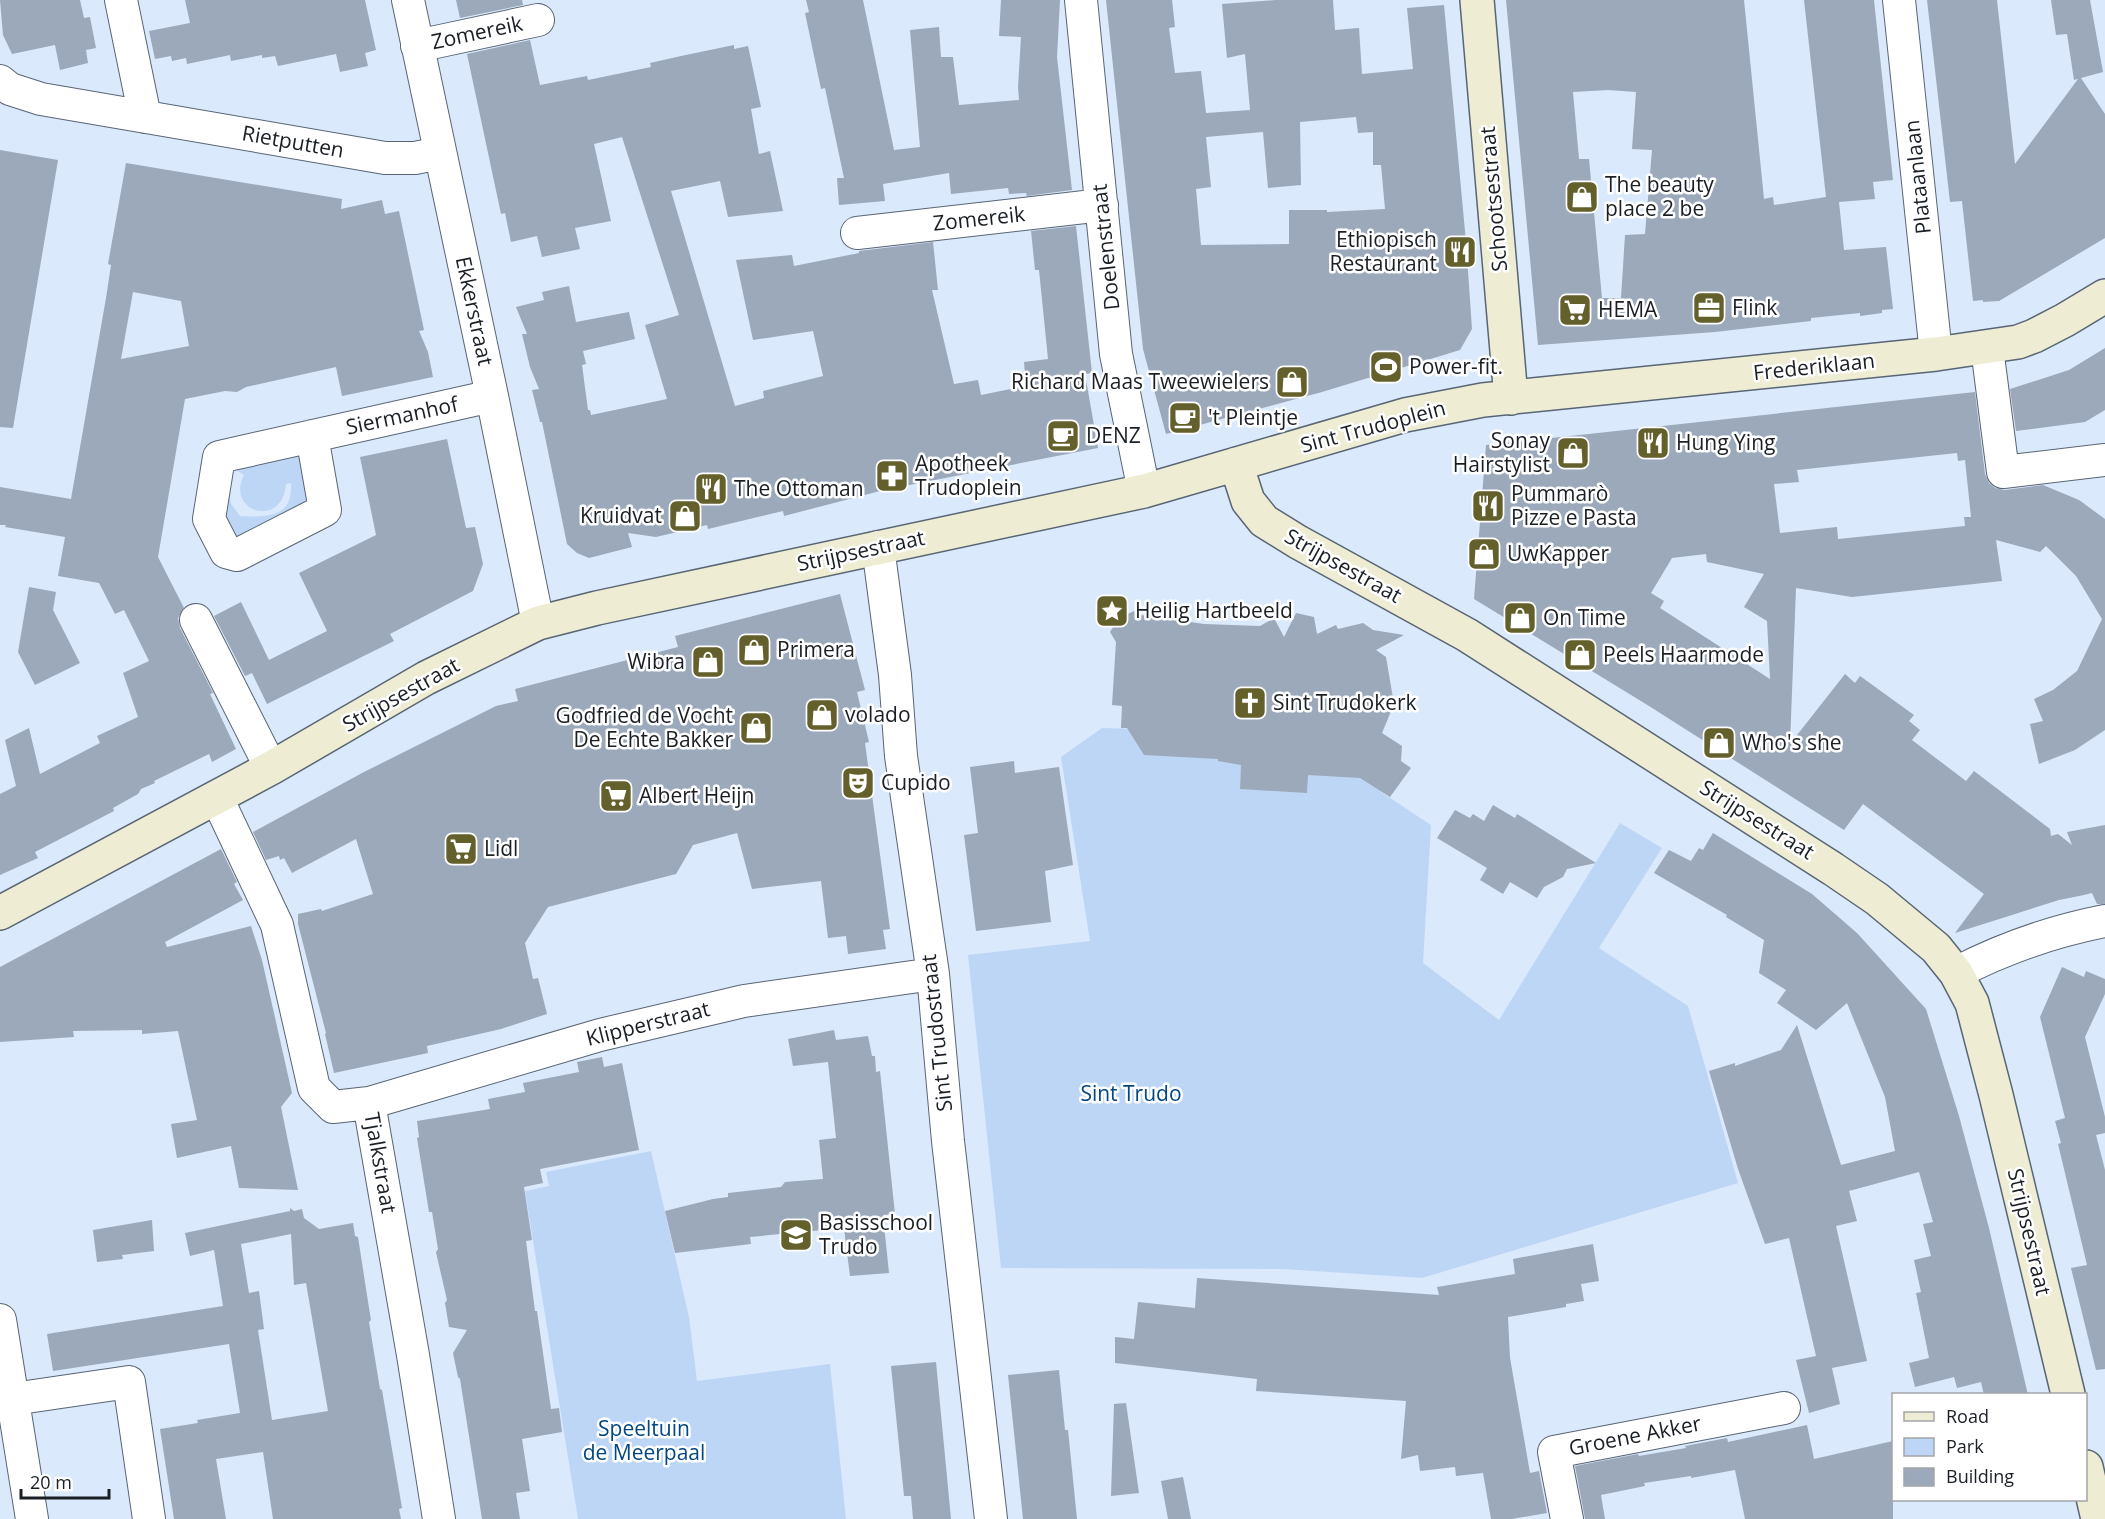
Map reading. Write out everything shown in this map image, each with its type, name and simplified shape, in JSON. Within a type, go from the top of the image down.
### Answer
[{"type":"street","points":[[121,0],[145,117]]},
{"type":"street","name":"Ekkerstraat","points":[[408,0],[538,623]]},
{"type":"street","name":"Doelenstraat","points":[[1081,0],[1116,354],[1144,491]]},
{"type":"street","name":"Schootsestraat","points":[[1477,0],[1511,398]]},
{"type":"street","name":"Plataanlaan","points":[[1899,0],[1936,354]]},
{"type":"street","name":"Zomereik","points":[[417,46],[538,20]]},
{"type":"street","name":"Rietputten","points":[[0,81],[10,89],[41,99],[385,158],[415,158],[440,153]]},
{"type":"street","name":"Zomereik","points":[[857,233],[1102,205]]},
{"type":"street","name":"Frederiklaan","points":[[1511,398],[1987,348],[2018,342],[2034,336],[2105,296]]},
{"type":"street","points":[[1987,348],[2003,472],[2105,460]]},
{"type":"street","name":"Siermanhof","points":[[312,436],[492,396]]},
{"type":"street","name":"Sint Trudoplein","points":[[1236,464],[1405,415],[1483,400],[1511,398]]},
{"type":"street","name":"Strijpsestraat","points":[[0,913],[272,768],[426,678],[538,623],[597,608],[1144,491],[1236,464],[1248,501],[1264,521],[1467,635],[1833,869],[1877,899],[1936,948],[1956,973],[1972,1003],[2068,1393]]},
{"type":"street","name":"Sint Trudostraat","points":[[878,547],[895,675],[901,756],[933,974],[948,1141],[991,1519]]},
{"type":"street","points":[[196,620],[272,768]]},
{"type":"street","name":"Tjalkstraat","points":[[217,798],[277,925],[314,1088],[333,1107],[369,1103],[414,1355],[439,1519]]},
{"type":"street","points":[[1956,973],[1987,956],[2078,927],[2105,921]]},
{"type":"street","name":"Klipperstraat","points":[[369,1103],[600,1035],[744,1001],[933,974]]},
{"type":"street","points":[[0,1320],[32,1519]]},
{"type":"street","points":[[13,1400],[129,1382],[149,1519]]},
{"type":"street","name":"Groene Akker","points":[[1567,1519],[1554,1452],[1784,1408]]},
{"type":"street","points":[[2087,1475],[2098,1519]]},
{"type":"green space","points":[[297,454],[300,456],[312,500],[234,539],[219,517],[228,487],[231,504],[240,516],[259,516],[283,510],[288,503],[291,483],[286,484],[282,498],[275,507],[266,511],[256,510],[248,506],[242,498],[240,488],[244,475],[230,466]]},
{"type":"green space","name":"Sint Trudo","points":[[1102,728],[1142,729],[1196,757],[1242,757],[1240,789],[1309,762],[1389,780],[1381,792],[1431,825],[1423,963],[1499,1020],[1620,823],[1662,848],[1599,948],[1688,1006],[1738,1183],[1422,1278],[1283,1269],[1001,1268],[968,955],[1090,941],[1061,757]]},
{"type":"green space","name":"Speeltuin de Meerpaal","points":[[651,1151],[689,1317],[697,1381],[830,1364],[846,1519],[578,1519],[525,1191],[549,1186],[546,1172]]},
{"type":"building","points":[[0,0],[80,0],[84,18],[90,17],[96,48],[86,50],[88,63],[60,70],[55,45],[12,54],[3,35]]},
{"type":"building","points":[[185,0],[365,0],[376,50],[365,53],[368,66],[340,72],[336,54],[278,66],[275,56],[262,58],[262,55],[231,61],[230,55],[187,64],[186,58],[172,61],[171,56],[155,59],[149,31],[190,23]]},
{"type":"building","points":[[456,0],[522,0],[523,5],[460,18]]},
{"type":"building","points":[[806,0],[863,0],[894,150],[920,147],[910,30],[939,27],[941,57],[953,57],[959,105],[1019,100],[1021,37],[999,36],[1001,0],[1060,0],[1057,57],[1072,190],[1027,196],[1026,193],[1009,194],[1008,188],[951,194],[949,173],[883,184],[885,201],[839,205],[837,178],[844,178],[825,88],[821,89],[805,13],[809,12]]},
{"type":"building","points":[[1106,0],[1172,0],[1175,27],[1169,28],[1175,73],[1201,71],[1206,113],[1250,110],[1245,54],[1227,58],[1222,4],[1276,0],[1333,0],[1335,30],[1359,28],[1362,74],[1413,69],[1407,8],[1444,5],[1472,329],[1460,350],[1322,392],[1166,434],[1143,349]],"holes":[[[1356,117],[1358,133],[1373,132],[1373,165],[1381,165],[1385,209],[1327,212],[1327,210],[1289,210],[1289,244],[1201,245],[1196,189],[1211,187],[1206,137],[1263,132],[1268,188],[1301,185],[1300,122]]]},
{"type":"building","points":[[1506,0],[1744,0],[1764,199],[1773,197],[1774,205],[1826,197],[1804,0],[1874,0],[1893,180],[1873,182],[1875,199],[1839,202],[1844,250],[1886,247],[1893,309],[1860,316],[1860,313],[1811,318],[1811,321],[1715,332],[1538,345]],"holes":[[[1608,90],[1636,92],[1632,149],[1652,150],[1645,234],[1625,235],[1621,298],[1602,298],[1589,159],[1579,159],[1573,92]]]},
{"type":"building","points":[[1927,0],[1997,0],[2015,164],[2078,79],[2074,80],[2067,34],[2056,35],[2051,0],[2090,0],[2103,72],[2081,78],[2105,114],[2105,238],[1999,301],[1973,301],[1962,201],[1950,202]]},
{"type":"building","points":[[530,40],[540,85],[587,76],[588,80],[651,67],[650,63],[681,56],[734,45],[734,49],[748,46],[761,107],[751,109],[759,154],[770,151],[783,211],[728,217],[720,181],[671,191],[735,406],[764,398],[763,391],[823,376],[813,331],[753,340],[736,260],[792,255],[794,266],[859,253],[859,251],[933,242],[938,290],[932,290],[954,384],[978,380],[981,395],[1026,386],[1024,362],[1048,359],[1039,270],[1035,270],[1031,231],[1076,226],[1092,373],[1085,374],[1098,448],[884,490],[784,516],[783,511],[708,529],[707,525],[656,537],[628,533],[632,547],[589,558],[577,553],[567,544],[542,422],[540,422],[532,390],[539,389],[530,367],[522,334],[527,334],[516,307],[544,300],[542,292],[569,286],[576,322],[629,312],[635,339],[583,351],[586,364],[582,365],[588,410],[591,415],[667,399],[645,325],[679,315],[622,137],[594,144],[611,221],[575,228],[580,249],[542,257],[537,236],[511,242],[505,213],[501,214],[467,54]]},
{"type":"building","points":[[0,150],[58,160],[13,428],[0,427]]},
{"type":"building","points":[[126,163],[342,199],[341,209],[382,200],[385,214],[399,211],[424,330],[419,331],[428,352],[433,377],[342,396],[336,367],[246,387],[237,392],[225,391],[185,399],[158,557],[184,608],[178,618],[180,628],[213,693],[210,694],[236,749],[212,762],[209,754],[154,781],[155,783],[141,789],[138,794],[113,808],[114,811],[35,852],[38,858],[0,875],[0,794],[16,786],[5,740],[29,728],[40,774],[100,743],[97,736],[138,717],[123,673],[149,661],[124,610],[115,614],[99,583],[58,576],[65,537],[0,525],[0,487],[71,499],[106,298],[111,265],[108,264]],"holes":[[[133,292],[181,301],[189,346],[121,359]]]},
{"type":"building","points":[[2105,348],[2105,410],[2085,422],[2016,431],[2010,389],[2069,370]]},
{"type":"building","points":[[1975,392],[1985,474],[1989,483],[1995,488],[2005,490],[2043,485],[2079,500],[2105,519],[2105,730],[2075,750],[2039,764],[2030,724],[2043,721],[2034,699],[2053,690],[2077,671],[2102,619],[2076,576],[2046,546],[2040,552],[1996,540],[2002,581],[1852,597],[1796,588],[1790,744],[1845,674],[1855,683],[1860,676],[1914,715],[1909,721],[1920,730],[1912,740],[1966,781],[1974,771],[2050,829],[2051,836],[2058,834],[2072,845],[2067,832],[2105,825],[2105,904],[2097,904],[2092,893],[2059,900],[1955,933],[1984,894],[1863,804],[1844,830],[1649,706],[1474,599],[1486,445]],"holes":[[[1957,453],[1958,461],[1965,460],[1971,517],[1964,517],[1965,526],[1838,539],[1837,527],[1780,533],[1774,484],[1799,482],[1797,470]],[[1706,554],[1707,562],[1764,574],[1744,607],[1767,621],[1770,679],[1660,608],[1664,601],[1651,593],[1672,558]]]},
{"type":"building","points":[[447,439],[466,528],[475,527],[483,564],[473,591],[390,634],[394,641],[267,704],[252,673],[245,676],[214,616],[241,602],[269,660],[327,631],[299,573],[376,535],[360,457]]},
{"type":"building","points":[[29,587],[56,592],[53,610],[80,663],[35,685],[18,652]]},
{"type":"building","points":[[840,594],[865,690],[857,692],[869,742],[865,743],[890,929],[883,930],[886,949],[848,954],[846,936],[828,938],[821,881],[752,889],[737,833],[693,845],[676,874],[548,907],[525,943],[533,979],[538,978],[547,1014],[501,1029],[427,1046],[428,1053],[334,1073],[298,924],[298,914],[321,909],[322,911],[373,894],[356,839],[292,873],[284,858],[280,860],[279,856],[266,860],[253,832],[364,772],[496,706],[518,701],[515,689],[678,647],[675,636]]},
{"type":"building","name":"Sint Trudokerk","points":[[1134,611],[1141,615],[1204,624],[1260,626],[1274,618],[1284,637],[1296,613],[1314,617],[1317,634],[1336,625],[1338,629],[1363,623],[1373,630],[1404,635],[1376,650],[1386,657],[1394,704],[1382,733],[1402,746],[1401,761],[1411,768],[1390,797],[1360,778],[1308,775],[1307,793],[1240,789],[1241,765],[1218,761],[1218,759],[1144,755],[1127,728],[1121,728],[1122,706],[1112,705],[1116,642],[1110,632],[1119,618]]},
{"type":"building","points":[[1014,761],[1015,773],[1059,767],[1073,865],[1045,871],[1051,922],[976,931],[964,835],[978,833],[970,767]]},
{"type":"building","points":[[1493,805],[1515,818],[1517,814],[1596,863],[1567,869],[1563,877],[1544,887],[1537,898],[1510,882],[1503,894],[1480,880],[1487,868],[1437,838],[1455,810],[1470,818],[1473,814],[1484,821]]},
{"type":"building","points":[[1713,833],[1812,894],[1857,933],[1926,1009],[1959,1116],[1989,1228],[2028,1393],[1984,1393],[1981,1382],[1957,1388],[1954,1377],[1915,1387],[1909,1363],[1929,1358],[1916,1293],[1921,1292],[1914,1260],[1931,1256],[1923,1224],[1933,1222],[1919,1172],[1849,1191],[1857,1221],[1836,1226],[1867,1361],[1832,1368],[1840,1404],[1809,1413],[1796,1360],[1816,1356],[1789,1238],[1765,1244],[1738,1169],[1709,1071],[1735,1063],[1735,1066],[1781,1050],[1797,1025],[1841,1165],[1895,1151],[1885,1097],[1847,1003],[1816,1030],[1777,1003],[1786,990],[1759,973],[1764,940],[1726,917],[1727,915],[1654,873],[1669,850],[1691,861],[1699,848],[1703,850]]},
{"type":"building","points":[[221,849],[237,882],[234,884],[243,900],[165,942],[167,947],[251,926],[262,960],[292,1093],[281,1107],[298,1190],[239,1188],[231,1146],[177,1158],[171,1124],[197,1120],[178,1031],[142,1034],[142,1030],[73,1031],[74,1037],[0,1042],[0,967]]},
{"type":"building","points":[[2062,967],[2084,977],[2086,971],[2105,979],[2105,994],[2085,1037],[2105,1117],[2105,1133],[2096,1135],[2105,1170],[2105,1369],[2096,1370],[2071,1268],[2087,1265],[2058,1144],[2061,1143],[2055,1121],[2065,1118],[2040,1017]]},
{"type":"building","points":[[834,1030],[836,1040],[868,1036],[872,1056],[875,1056],[876,1072],[880,1071],[895,1214],[883,1215],[889,1273],[850,1276],[844,1228],[750,1237],[751,1244],[675,1253],[665,1211],[728,1197],[728,1193],[781,1187],[785,1182],[823,1179],[819,1140],[836,1138],[828,1062],[793,1066],[788,1039]]},
{"type":"building","points":[[602,1057],[604,1067],[622,1063],[639,1150],[540,1169],[543,1183],[524,1187],[532,1240],[526,1241],[535,1311],[537,1311],[551,1409],[559,1408],[562,1432],[522,1439],[530,1491],[516,1493],[520,1519],[482,1519],[460,1379],[453,1353],[467,1330],[449,1327],[445,1303],[447,1300],[436,1252],[438,1249],[432,1212],[429,1212],[417,1138],[419,1137],[417,1121],[490,1109],[488,1099],[525,1092],[523,1083],[579,1072],[577,1062]]},
{"type":"building","points":[[290,1208],[294,1211],[302,1209],[304,1218],[319,1229],[353,1223],[355,1236],[358,1237],[371,1320],[369,1322],[402,1508],[399,1509],[401,1519],[273,1519],[263,1452],[216,1459],[226,1519],[174,1519],[160,1429],[240,1413],[229,1344],[53,1371],[47,1334],[223,1306],[214,1250],[190,1256],[185,1233],[290,1211]],"holes":[[[291,1234],[294,1285],[306,1283],[328,1411],[272,1420],[258,1330],[264,1329],[259,1291],[249,1293],[241,1244]]]},
{"type":"building","points":[[152,1220],[154,1251],[122,1255],[123,1259],[97,1262],[93,1230]]},
{"type":"building","points":[[1593,1244],[1599,1281],[1581,1284],[1584,1301],[1566,1304],[1566,1307],[1508,1317],[1510,1358],[1530,1473],[1539,1471],[1547,1513],[1512,1519],[1491,1519],[1483,1473],[1456,1476],[1455,1467],[1420,1471],[1418,1455],[1401,1459],[1406,1401],[1256,1391],[1257,1379],[1115,1363],[1115,1337],[1134,1339],[1138,1302],[1195,1308],[1197,1278],[1439,1295],[1437,1287],[1515,1274],[1513,1259]]},
{"type":"building","points":[[936,1362],[951,1519],[913,1519],[911,1496],[904,1496],[891,1366]]},
{"type":"building","points":[[1059,1370],[1077,1519],[1023,1519],[1008,1375]]},
{"type":"building","points":[[1126,1403],[1139,1493],[1111,1496],[1114,1404]]},
{"type":"building","points":[[1807,1425],[1814,1459],[1892,1441],[1893,1519],[1745,1519],[1735,1470],[1644,1483],[1645,1486],[1601,1495],[1605,1519],[1585,1519],[1575,1466],[1686,1448],[1685,1446],[1727,1438],[1728,1442]]},
{"type":"building","points":[[1183,1477],[1191,1519],[1168,1519],[1161,1481]]},
{"type":"place","name":"The beauty place 2 be","points":[[1582,197]]},
{"type":"place","name":"Ethiopisch Restaurant","points":[[1460,252]]},
{"type":"place","name":"Flink","points":[[1709,308]]},
{"type":"place","name":"HEMA","points":[[1575,310]]},
{"type":"place","name":"Power-fit.","points":[[1386,367]]},
{"type":"place","name":"Richard Maas Tweewielers","points":[[1292,382]]},
{"type":"place","name":"'t Pleintje","points":[[1185,418]]},
{"type":"place","name":"DENZ","points":[[1063,436]]},
{"type":"place","name":"Hung Ying","points":[[1653,443]]},
{"type":"place","name":"Sonay Hairstylist","points":[[1573,453]]},
{"type":"place","name":"Apotheek Trudoplein","points":[[892,476]]},
{"type":"place","name":"The Ottoman","points":[[711,489]]},
{"type":"place","name":"Pummarò Pizze e Pasta","points":[[1488,506]]},
{"type":"place","name":"Kruidvat","points":[[685,516]]},
{"type":"place","name":"UwKapper","points":[[1484,554]]},
{"type":"place","name":"Heilig Hartbeeld","points":[[1112,611]]},
{"type":"place","name":"On Time","points":[[1520,618]]},
{"type":"place","name":"Primera","points":[[754,650]]},
{"type":"place","name":"Peels Haarmode","points":[[1580,655]]},
{"type":"place","name":"Wibra","points":[[708,662]]},
{"type":"place","name":"Sint Trudokerk","points":[[1250,703]]},
{"type":"place","name":"volado","points":[[822,715]]},
{"type":"place","name":"Godfried de Vocht De Echte Bakker","points":[[756,728]]},
{"type":"place","name":"Who's she","points":[[1719,743]]},
{"type":"place","name":"Cupido","points":[[858,783]]},
{"type":"place","name":"Albert Heijn","points":[[616,796]]},
{"type":"place","name":"Lidl","points":[[461,849]]},
{"type":"place","name":"Basisschool Trudo","points":[[796,1235]]}]
